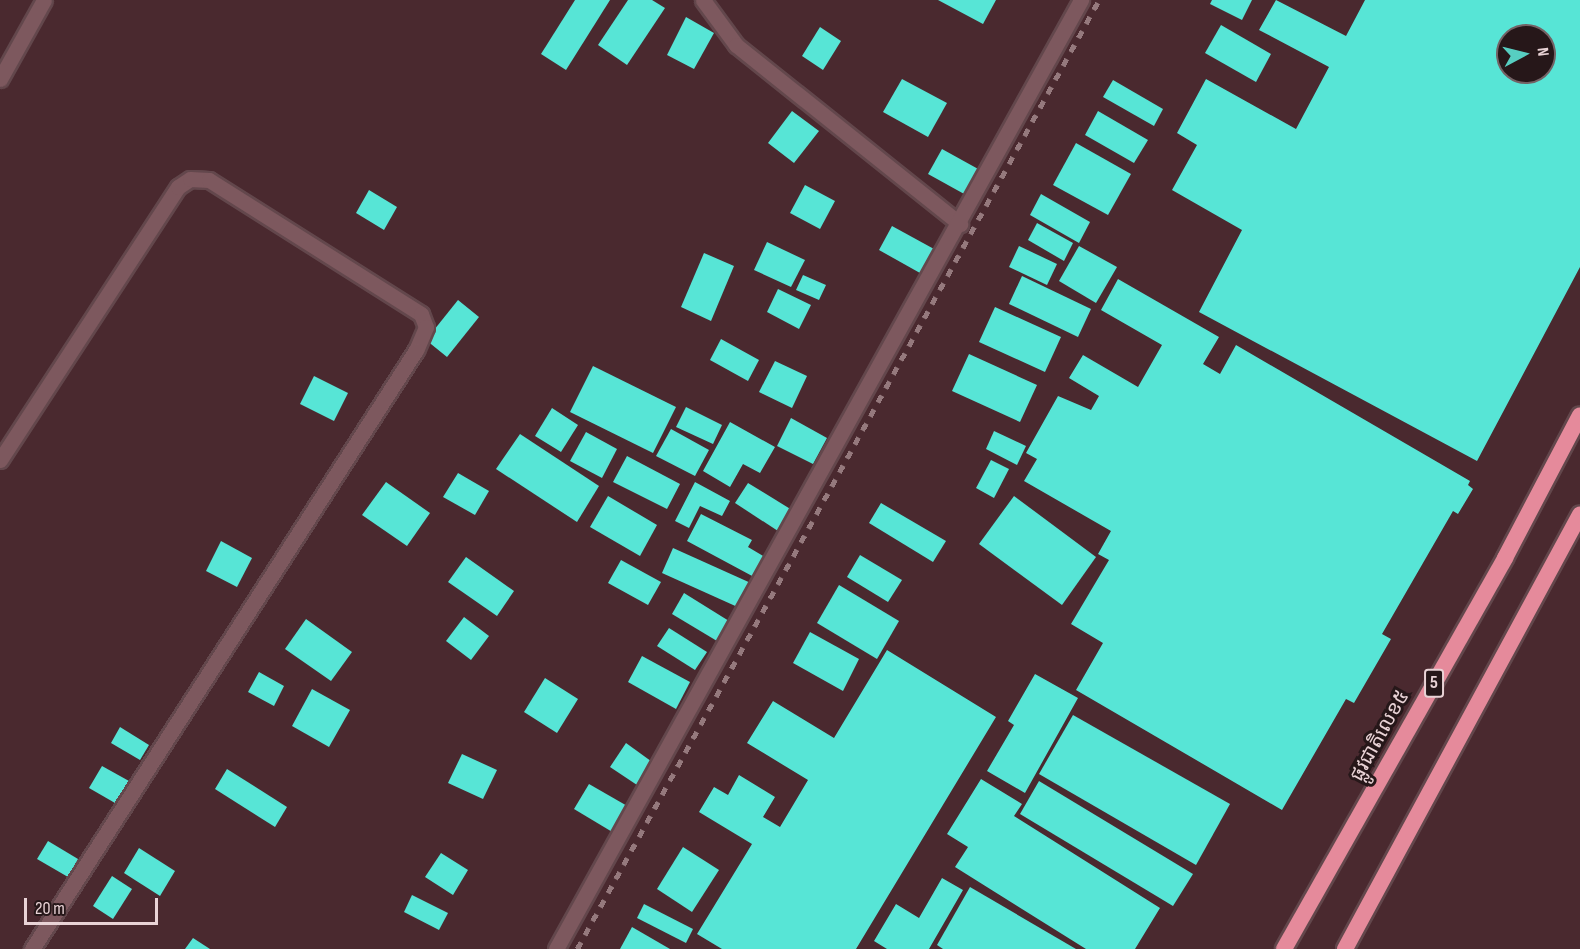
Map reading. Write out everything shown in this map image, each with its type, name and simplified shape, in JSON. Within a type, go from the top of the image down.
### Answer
[{"type":"highway","name":"ផ្លូវជាតិលេខ៥","points":[[1284,949],[1505,558],[1580,415]]},
{"type":"highway","points":[[1345,949],[1580,515]]},
{"type":"street","points":[[0,79],[44,0]]},
{"type":"street","points":[[703,0],[736,45],[960,224]]},
{"type":"street","points":[[556,949],[960,224],[1081,0]]},
{"type":"street","points":[[0,460],[178,187],[190,179],[209,180],[219,186],[421,314],[426,327],[416,350],[32,949]]},
{"type":"building","points":[[575,0],[610,0],[566,70],[541,54]]},
{"type":"building","points":[[628,0],[652,0],[665,8],[627,65],[598,45]]},
{"type":"building","points":[[938,0],[996,0],[983,24]]},
{"type":"building","points":[[1212,0],[1252,0],[1242,20],[1210,4]]},
{"type":"building","points":[[1276,0],[1346,36],[1365,0],[1580,0],[1580,267],[1477,461],[1199,312],[1242,230],[1172,190],[1197,145],[1177,133],[1206,79],[1296,129],[1329,67],[1259,30]]},
{"type":"building","points":[[686,17],[714,33],[694,69],[667,55]]},
{"type":"building","points":[[1221,25],[1271,54],[1256,82],[1205,53]]},
{"type":"building","points":[[820,27],[841,41],[823,70],[802,56]]},
{"type":"building","points":[[902,79],[947,103],[928,137],[883,112]]},
{"type":"building","points":[[1113,80],[1163,109],[1154,126],[1103,97]]},
{"type":"building","points":[[792,111],[819,131],[794,163],[768,143]]},
{"type":"building","points":[[1098,111],[1148,140],[1134,163],[1085,135]]},
{"type":"building","points":[[1076,143],[1131,174],[1108,215],[1053,185]]},
{"type":"building","points":[[942,149],[980,170],[966,195],[928,174]]},
{"type":"building","points":[[805,185],[835,201],[820,229],[790,213]]},
{"type":"building","points":[[369,190],[397,207],[384,230],[356,213]]},
{"type":"building","points":[[1041,194],[1090,222],[1079,243],[1030,215]]},
{"type":"building","points":[[1037,223],[1073,243],[1064,261],[1028,240]]},
{"type":"building","points":[[892,226],[934,249],[920,273],[879,250]]},
{"type":"building","points":[[767,242],[805,260],[791,287],[754,270]]},
{"type":"building","points":[[1019,246],[1057,264],[1047,285],[1009,267]]},
{"type":"building","points":[[1079,246],[1117,267],[1096,303],[1059,281]]},
{"type":"building","points":[[704,253],[734,266],[711,321],[681,307]]},
{"type":"building","points":[[803,275],[826,285],[819,300],[796,290]]},
{"type":"building","points":[[1022,276],[1091,309],[1078,337],[1009,304]]},
{"type":"building","points":[[1118,279],[1219,337],[1203,364],[1220,374],[1236,345],[1470,481],[1468,485],[1473,489],[1458,514],[1453,511],[1382,634],[1391,639],[1354,703],[1346,699],[1282,810],[1076,690],[1103,643],[1071,624],[1109,560],[1098,554],[1111,531],[1024,481],[1037,459],[1026,453],[1058,396],[1091,410],[1099,396],[1069,378],[1083,355],[1138,387],[1162,345],[1101,310]]},
{"type":"building","points":[[778,289],[811,305],[799,329],[767,312]]},
{"type":"building","points":[[458,300],[479,317],[447,357],[426,340]]},
{"type":"building","points":[[995,307],[1061,337],[1045,372],[979,342]]},
{"type":"building","points":[[721,339],[759,360],[748,381],[710,360]]},
{"type":"building","points":[[969,354],[1037,385],[1020,422],[952,391]]},
{"type":"building","points":[[775,361],[807,376],[792,408],[759,392]]},
{"type":"building","points":[[593,366],[676,407],[653,453],[570,412]]},
{"type":"building","points":[[314,376],[348,393],[334,421],[300,404]]},
{"type":"building","points":[[686,407],[722,425],[713,444],[676,427]]},
{"type":"building","points":[[552,408],[578,425],[561,452],[535,436]]},
{"type":"building","points":[[791,418],[827,438],[813,464],[777,446]]},
{"type":"building","points":[[730,422],[775,447],[760,473],[743,464],[730,487],[703,471]]},
{"type":"building","points":[[671,429],[709,450],[695,476],[656,456]]},
{"type":"building","points":[[994,431],[1026,446],[1017,465],[986,449]]},
{"type":"building","points":[[586,432],[617,449],[602,478],[570,461]]},
{"type":"building","points":[[520,434],[599,486],[577,522],[496,469]]},
{"type":"building","points":[[627,456],[680,484],[667,509],[613,482]]},
{"type":"building","points":[[991,460],[1009,469],[994,498],[976,488]]},
{"type":"building","points":[[458,473],[489,491],[475,515],[443,497]]},
{"type":"building","points":[[386,482],[430,513],[407,546],[362,515]]},
{"type":"building","points":[[695,482],[730,501],[722,516],[700,506],[689,528],[675,521]]},
{"type":"building","points":[[748,483],[792,510],[778,531],[735,503]]},
{"type":"building","points":[[608,496],[657,525],[640,556],[590,527]]},
{"type":"building","points":[[1014,496],[1096,557],[1062,605],[979,544]]},
{"type":"building","points":[[881,503],[946,541],[933,562],[869,523]]},
{"type":"building","points":[[701,514],[752,540],[748,547],[765,557],[754,577],[687,541]]},
{"type":"building","points":[[221,541],[252,558],[237,587],[206,571]]},
{"type":"building","points":[[673,548],[753,584],[742,609],[662,573]]},
{"type":"building","points":[[860,555],[902,580],[888,602],[847,577]]},
{"type":"building","points":[[466,557],[514,591],[497,616],[448,582]]},
{"type":"building","points":[[621,560],[661,582],[648,605],[608,583]]},
{"type":"building","points":[[839,585],[899,621],[877,659],[817,623]]},
{"type":"building","points":[[684,593],[729,621],[717,641],[672,614]]},
{"type":"building","points":[[464,617],[489,636],[471,660],[446,641]]},
{"type":"building","points":[[306,619],[352,652],[331,681],[285,649]]},
{"type":"building","points":[[669,628],[707,652],[695,670],[657,646]]},
{"type":"building","points":[[810,632],[859,659],[843,691],[793,663]]},
{"type":"building","points":[[887,650],[996,717],[856,949],[722,949],[697,934],[752,844],[699,812],[714,787],[728,795],[739,775],[775,797],[763,817],[780,827],[808,780],[747,743],[773,701],[834,738]]},
{"type":"building","points":[[642,656],[690,682],[676,709],[628,682]]},
{"type":"building","points":[[259,672],[284,686],[274,706],[248,692]]},
{"type":"building","points":[[1035,674],[1078,698],[1025,793],[987,771],[1014,725],[1008,721]]},
{"type":"building","points":[[545,678],[578,699],[557,733],[524,712]]},
{"type":"building","points":[[312,689],[350,710],[329,747],[292,726]]},
{"type":"building","points":[[1073,715],[1230,804],[1196,865],[1039,774]]},
{"type":"building","points":[[120,727],[149,745],[140,760],[111,743]]},
{"type":"building","points":[[626,743],[655,764],[640,787],[610,767]]},
{"type":"building","points":[[462,754],[497,770],[483,799],[448,783]]},
{"type":"building","points":[[102,766],[129,781],[115,803],[89,788]]},
{"type":"building","points":[[227,769],[287,807],[275,827],[215,789]]},
{"type":"building","points":[[981,779],[1022,804],[1014,816],[1160,908],[1135,949],[1086,949],[955,867],[968,847],[947,834]]},
{"type":"building","points":[[1039,781],[1193,874],[1173,906],[1020,814]]},
{"type":"building","points":[[589,784],[629,807],[614,833],[574,809]]},
{"type":"building","points":[[48,841],[78,859],[68,877],[37,859]]},
{"type":"building","points":[[683,847],[719,870],[692,912],[657,889]]},
{"type":"building","points":[[139,848],[175,871],[160,896],[124,873]]},
{"type":"building","points":[[441,853],[468,870],[453,895],[425,877]]},
{"type":"building","points":[[112,876],[132,889],[113,919],[93,906]]},
{"type":"building","points":[[942,878],[963,890],[929,949],[887,949],[874,941],[896,904],[919,918]]},
{"type":"building","points":[[970,887],[1076,949],[943,949],[937,945]]},
{"type":"building","points":[[412,895],[448,913],[439,930],[404,912]]},
{"type":"building","points":[[644,904],[693,929],[686,943],[637,918]]},
{"type":"building","points":[[632,927],[670,949],[620,949]]},
{"type":"building","points":[[193,938],[210,949],[185,949]]},
{"type":"railway","points":[[577,949],[1099,0]]}]
